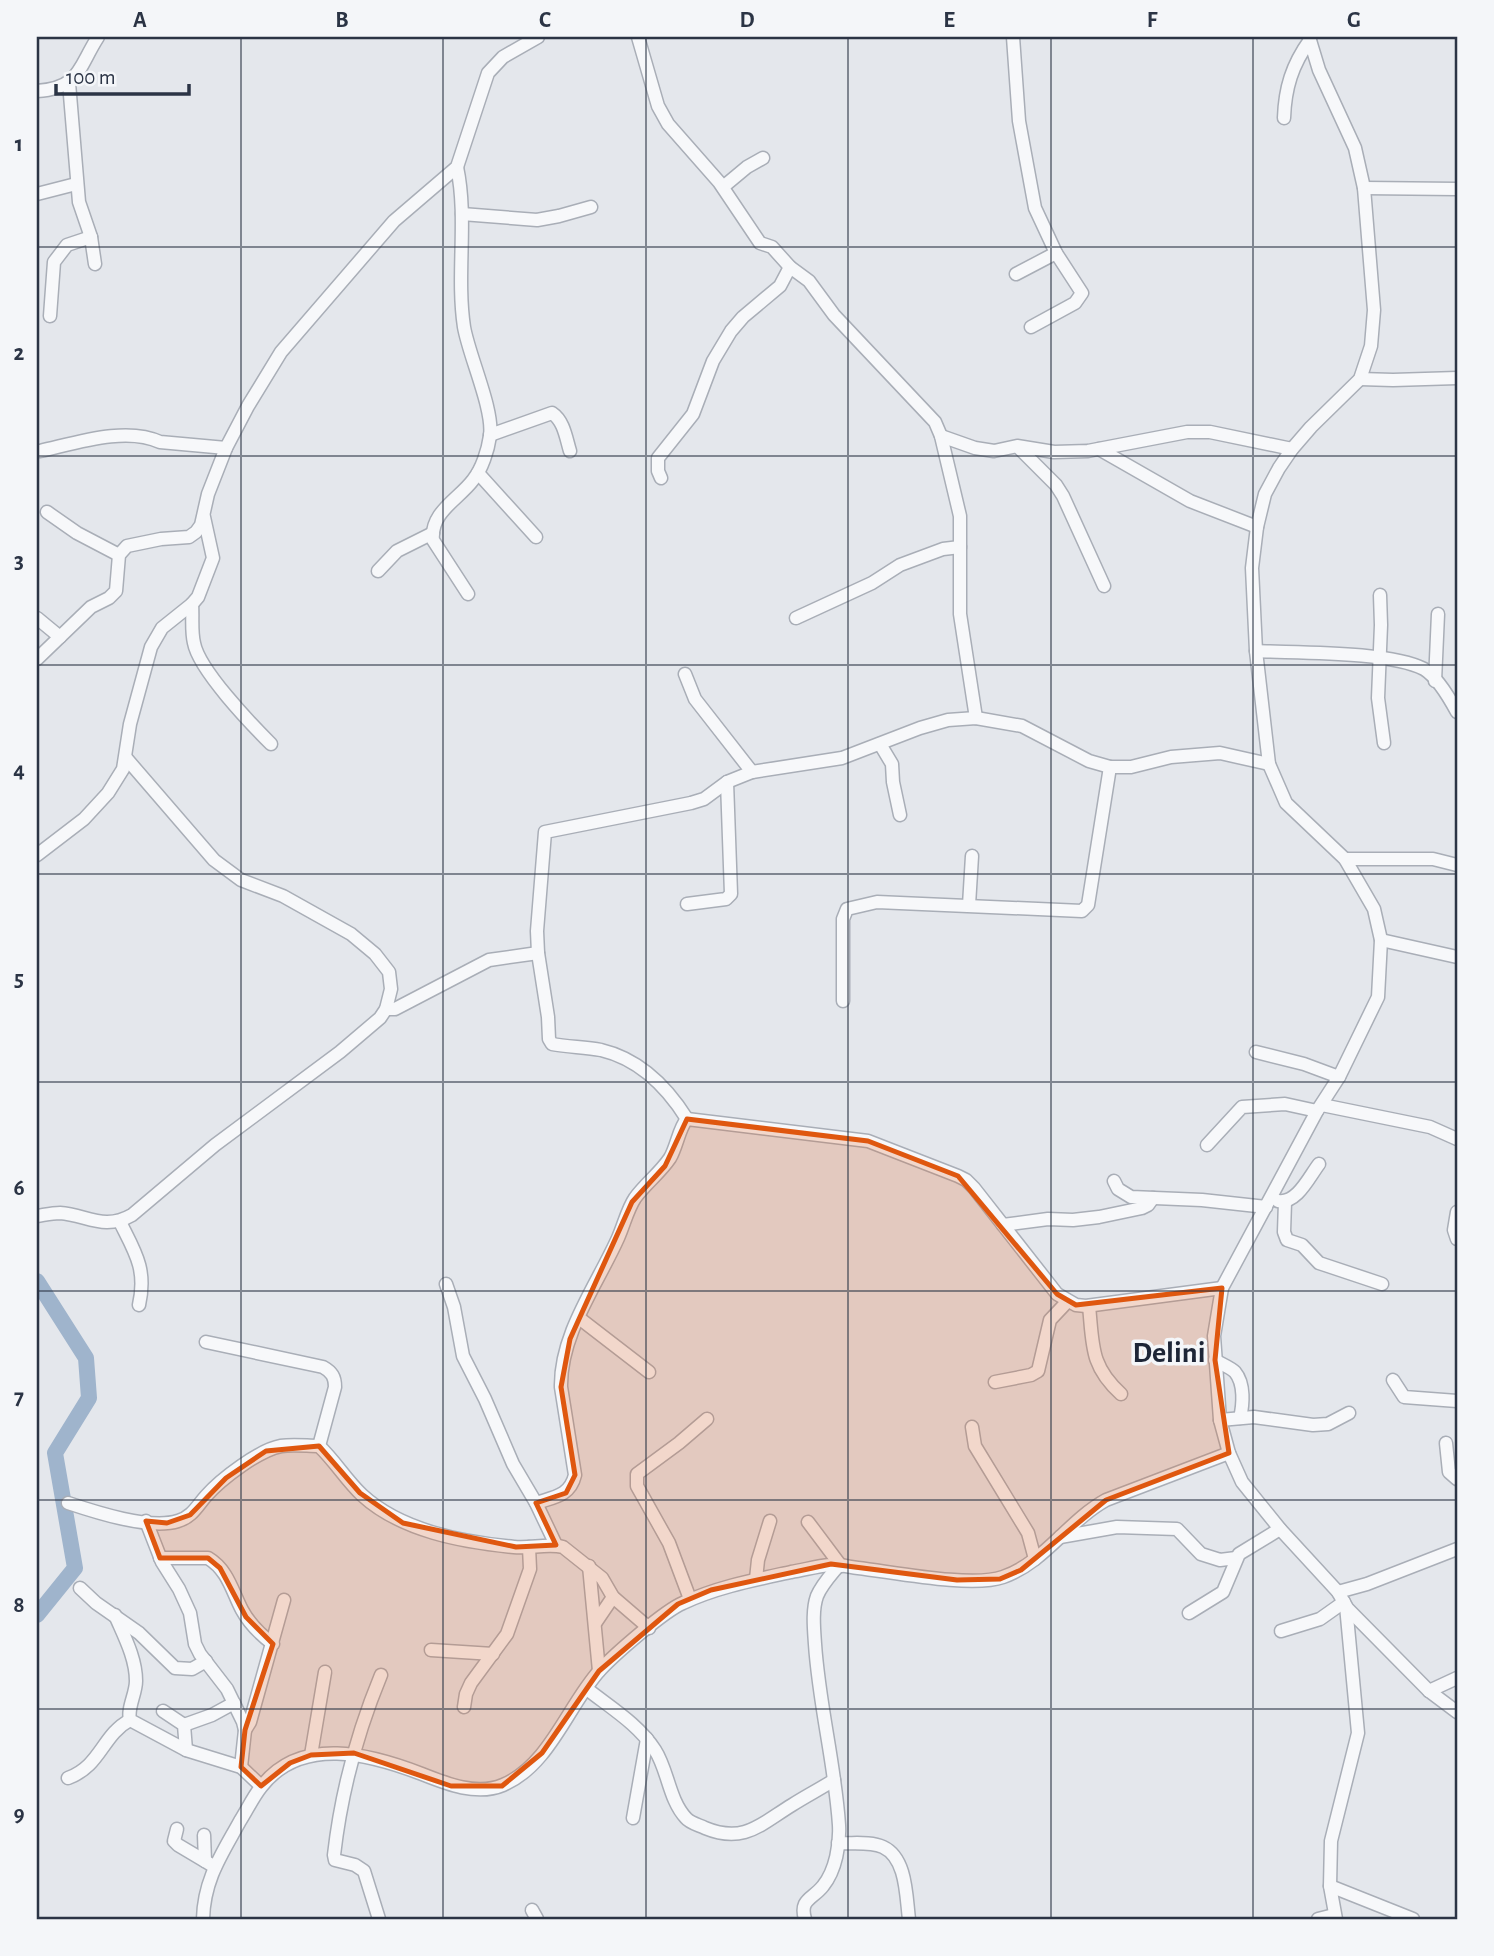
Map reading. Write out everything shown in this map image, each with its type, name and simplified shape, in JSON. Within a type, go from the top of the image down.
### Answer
[{"type":"street","points":[[37,91],[60,88],[69,83],[78,75],[98,37]]},
{"type":"street","points":[[468,594],[433,540],[433,533],[443,510],[471,484],[478,473],[490,435],[487,411],[465,327],[461,297],[462,198],[457,167],[488,73],[503,57],[538,37]]},
{"type":"street","points":[[638,37],[658,106],[668,124],[723,187],[760,243],[772,247],[790,267],[809,281],[834,315],[935,422],[941,436],[960,516],[960,614],[976,718]]},
{"type":"street","points":[[1013,37],[1019,121],[1035,208],[1056,253],[1082,293],[1075,303],[1031,327]]},
{"type":"street","points":[[1284,118],[1284,92],[1310,39]]},
{"type":"street","points":[[1310,39],[1319,70],[1354,148],[1364,188],[1374,310],[1371,345],[1360,379],[1292,449],[1265,494],[1257,527],[1252,568],[1256,651],[1269,764],[1286,803],[1345,859],[1374,909],[1381,940],[1378,997],[1339,1077],[1222,1288],[1214,1336],[1220,1420],[1229,1453],[1242,1482],[1280,1529],[1342,1600],[1429,1691],[1457,1712]]},
{"type":"street","points":[[69,83],[76,184],[91,237],[95,264]]},
{"type":"street","points":[[723,187],[747,167],[764,158]]},
{"type":"street","points":[[37,659],[91,607],[113,595],[117,586],[119,555],[127,546],[193,535],[201,525],[208,494],[226,448],[257,390],[293,336],[394,221],[457,167]]},
{"type":"street","points":[[37,194],[76,184]]},
{"type":"street","points":[[1364,188],[1457,190]]},
{"type":"street","points":[[461,214],[537,220],[591,207]]},
{"type":"street","points":[[50,316],[54,262],[67,245],[91,237]]},
{"type":"street","points":[[1016,274],[1056,253]]},
{"type":"street","points":[[661,478],[658,458],[693,414],[713,361],[743,317],[780,286],[790,267]]},
{"type":"street","points":[[1360,379],[1457,378]]},
{"type":"street","points":[[490,435],[552,414],[557,416],[562,424],[570,451]]},
{"type":"street","points":[[941,436],[975,448],[994,451],[1017,446],[1054,452],[1099,449],[1187,432],[1210,432],[1292,449]]},
{"type":"street","points":[[40,451],[97,438],[127,436],[226,448]]},
{"type":"street","points":[[1017,446],[1056,485],[1063,496],[1104,586]]},
{"type":"street","points":[[1099,449],[1190,501],[1257,527]]},
{"type":"street","points":[[478,473],[536,537]]},
{"type":"street","points":[[47,512],[77,533],[119,555]]},
{"type":"street","points":[[37,855],[84,819],[108,793],[123,769],[130,724],[151,648],[162,628],[192,604],[204,584],[213,558],[204,517]]},
{"type":"street","points":[[377,571],[397,551],[433,533]]},
{"type":"street","points":[[796,618],[872,583],[900,565],[943,549],[960,547]]},
{"type":"street","points":[[1380,595],[1381,658],[1378,698],[1384,743]]},
{"type":"street","points":[[192,604],[194,644],[205,666],[250,723],[271,744]]},
{"type":"street","points":[[1436,681],[1438,614]]},
{"type":"street","points":[[37,618],[60,637]]},
{"type":"street","points":[[1256,651],[1381,658],[1407,662],[1426,670],[1457,712]]},
{"type":"street","points":[[685,674],[695,699],[752,772]]},
{"type":"street","points":[[1222,1288],[1088,1306],[1076,1305],[1057,1294],[966,1180],[868,1141],[687,1119],[662,1084],[629,1061],[601,1050],[552,1044],[549,1039],[537,931],[545,832],[691,803],[704,799],[727,782],[752,772],[837,759],[932,724],[976,718],[1023,726],[1089,761],[1110,767],[1131,767],[1171,757],[1220,753],[1269,764]]},
{"type":"street","points":[[880,744],[892,764],[893,782],[901,815]]},
{"type":"street","points":[[37,1216],[58,1213],[99,1222],[120,1222],[159,1194],[257,1111],[340,1052],[380,1018],[386,1009],[391,989],[389,972],[375,954],[335,923],[283,896],[227,872],[126,758]]},
{"type":"street","points":[[844,1001],[843,919],[847,909],[877,902],[1082,911],[1088,905],[1110,767]]},
{"type":"street","points":[[687,904],[726,899],[731,894],[727,782]]},
{"type":"street","points":[[969,905],[972,856]]},
{"type":"street","points":[[1345,859],[1433,859],[1457,865]]},
{"type":"street","points":[[1381,940],[1457,957]]},
{"type":"street","points":[[386,1009],[395,1009],[489,960],[538,953]]},
{"type":"street","points":[[1256,1052],[1304,1064],[1339,1077]]},
{"type":"street","points":[[1207,1145],[1242,1107],[1285,1104],[1430,1127],[1457,1139]]},
{"type":"street","points":[[536,1503],[566,1493],[575,1475],[565,1420],[561,1376],[570,1339],[619,1237],[632,1202],[665,1166],[687,1119]]},
{"type":"street","points":[[1114,1181],[1124,1195],[1286,1202],[1293,1198],[1319,1164]]},
{"type":"street","points":[[1003,1226],[1048,1219],[1099,1217],[1142,1208],[1153,1198]]},
{"type":"street","points":[[1286,1202],[1284,1232],[1287,1240],[1302,1245],[1319,1263],[1382,1284]]},
{"type":"street","points":[[1457,1212],[1454,1230],[1457,1239]]},
{"type":"street","points":[[120,1222],[138,1257],[143,1275],[139,1305]]},
{"type":"street","points":[[446,1284],[454,1307],[463,1356],[513,1464],[556,1545]]},
{"type":"street","points":[[995,1382],[1031,1376],[1038,1371],[1050,1320],[1067,1301]]},
{"type":"street","points":[[1088,1306],[1094,1354],[1099,1370],[1121,1394]]},
{"type":"street","points":[[579,1318],[649,1373]]},
{"type":"street","points":[[206,1342],[329,1370],[335,1387],[319,1446]]},
{"type":"street","points":[[1215,1360],[1234,1372],[1239,1380],[1243,1396],[1240,1418]]},
{"type":"street","points":[[1393,1380],[1404,1396],[1457,1402]]},
{"type":"street","points":[[1220,1420],[1254,1417],[1313,1425],[1328,1424],[1349,1413]]},
{"type":"street","points":[[690,1599],[669,1543],[650,1512],[636,1480],[638,1474],[706,1419]]},
{"type":"street","points":[[972,1427],[975,1446],[1028,1533],[1035,1559]]},
{"type":"street","points":[[1446,1443],[1449,1472],[1457,1479]]},
{"type":"street","points":[[68,1503],[96,1513],[167,1523],[180,1521],[190,1515],[219,1484],[266,1451],[282,1446],[319,1446],[360,1493],[380,1510],[403,1523],[446,1535],[516,1547],[556,1545],[570,1551],[602,1578],[614,1597],[649,1628]]},
{"type":"street","points":[[210,1864],[261,1786],[290,1763],[311,1755],[354,1753],[398,1765],[451,1786],[481,1790],[502,1786],[522,1774],[542,1753],[599,1671],[678,1604],[711,1590],[831,1564],[980,1581],[1000,1579],[1021,1570],[1087,1511],[1105,1500],[1229,1453]]},
{"type":"street","points":[[146,1521],[160,1558],[190,1613],[195,1644],[227,1689],[245,1730]]},
{"type":"street","points":[[756,1580],[758,1560],[770,1521]]},
{"type":"street","points":[[808,1522],[840,1566]]},
{"type":"street","points":[[1059,1537],[1117,1527],[1177,1529],[1202,1554],[1220,1560],[1236,1558],[1280,1529]]},
{"type":"street","points":[[464,1707],[471,1684],[507,1634],[530,1569],[529,1547]]},
{"type":"street","points":[[1280,1631],[1320,1619],[1342,1600],[1456,1550]]},
{"type":"street","points":[[160,1558],[208,1558],[214,1562],[228,1579],[246,1617],[273,1644]]},
{"type":"street","points":[[1189,1613],[1223,1592],[1236,1558]]},
{"type":"street","points":[[589,1566],[599,1671]]},
{"type":"street","points":[[804,1919],[803,1906],[807,1898],[823,1886],[837,1857],[839,1827],[819,1691],[814,1626],[816,1598],[824,1582],[840,1566]]},
{"type":"street","points":[[80,1588],[139,1633],[175,1668],[192,1669],[206,1661]]},
{"type":"street","points":[[596,1622],[614,1597]]},
{"type":"street","points":[[241,1767],[245,1730],[250,1722],[284,1600]]},
{"type":"street","points":[[1318,1919],[1335,1917],[1330,1886],[1331,1841],[1358,1733],[1342,1600]]},
{"type":"street","points":[[115,1615],[135,1667],[135,1690],[130,1720]]},
{"type":"street","points":[[431,1650],[494,1654]]},
{"type":"street","points":[[311,1755],[325,1672]]},
{"type":"street","points":[[379,1919],[365,1871],[355,1865],[335,1860],[334,1855],[342,1804],[363,1718],[381,1675]]},
{"type":"street","points":[[1429,1691],[1457,1678]]},
{"type":"street","points":[[587,1689],[630,1721],[647,1739],[656,1752],[687,1820],[707,1829],[733,1835],[762,1826],[834,1780]]},
{"type":"street","points":[[184,1725],[212,1715],[234,1703]]},
{"type":"street","points":[[163,1711],[184,1725]]},
{"type":"street","points":[[130,1720],[186,1750],[241,1767],[261,1786]]},
{"type":"street","points":[[68,1778],[88,1768],[120,1726],[130,1720]]},
{"type":"street","points":[[184,1725],[186,1750]]},
{"type":"street","points":[[633,1818],[647,1739]]},
{"type":"street","points":[[177,1829],[174,1841],[210,1864]]},
{"type":"street","points":[[203,1919],[210,1864],[204,1836]]},
{"type":"street","points":[[838,1843],[873,1844],[892,1853],[899,1864],[904,1883],[909,1919]]},
{"type":"street","points":[[1330,1886],[1413,1919]]},
{"type":"highlighted area","points":[[687,1119],[868,1141],[958,1176],[1057,1294],[1076,1305],[1222,1288],[1215,1360],[1229,1453],[1106,1500],[1021,1570],[1000,1579],[957,1580],[831,1564],[711,1590],[678,1604],[599,1671],[542,1753],[502,1786],[451,1786],[354,1753],[311,1755],[290,1763],[261,1786],[241,1767],[245,1730],[273,1644],[246,1617],[220,1568],[208,1558],[160,1558],[146,1521],[167,1523],[190,1515],[226,1478],[266,1451],[319,1446],[360,1493],[403,1523],[516,1547],[556,1545],[536,1503],[566,1493],[575,1475],[561,1387],[570,1339],[632,1202],[665,1166]]},
{"type":"waterway","points":[[37,1281],[86,1358],[89,1398],[55,1453],[75,1568],[37,1615]]},
{"type":"district","name":"Delini","points":[[1169,1353]]}]
